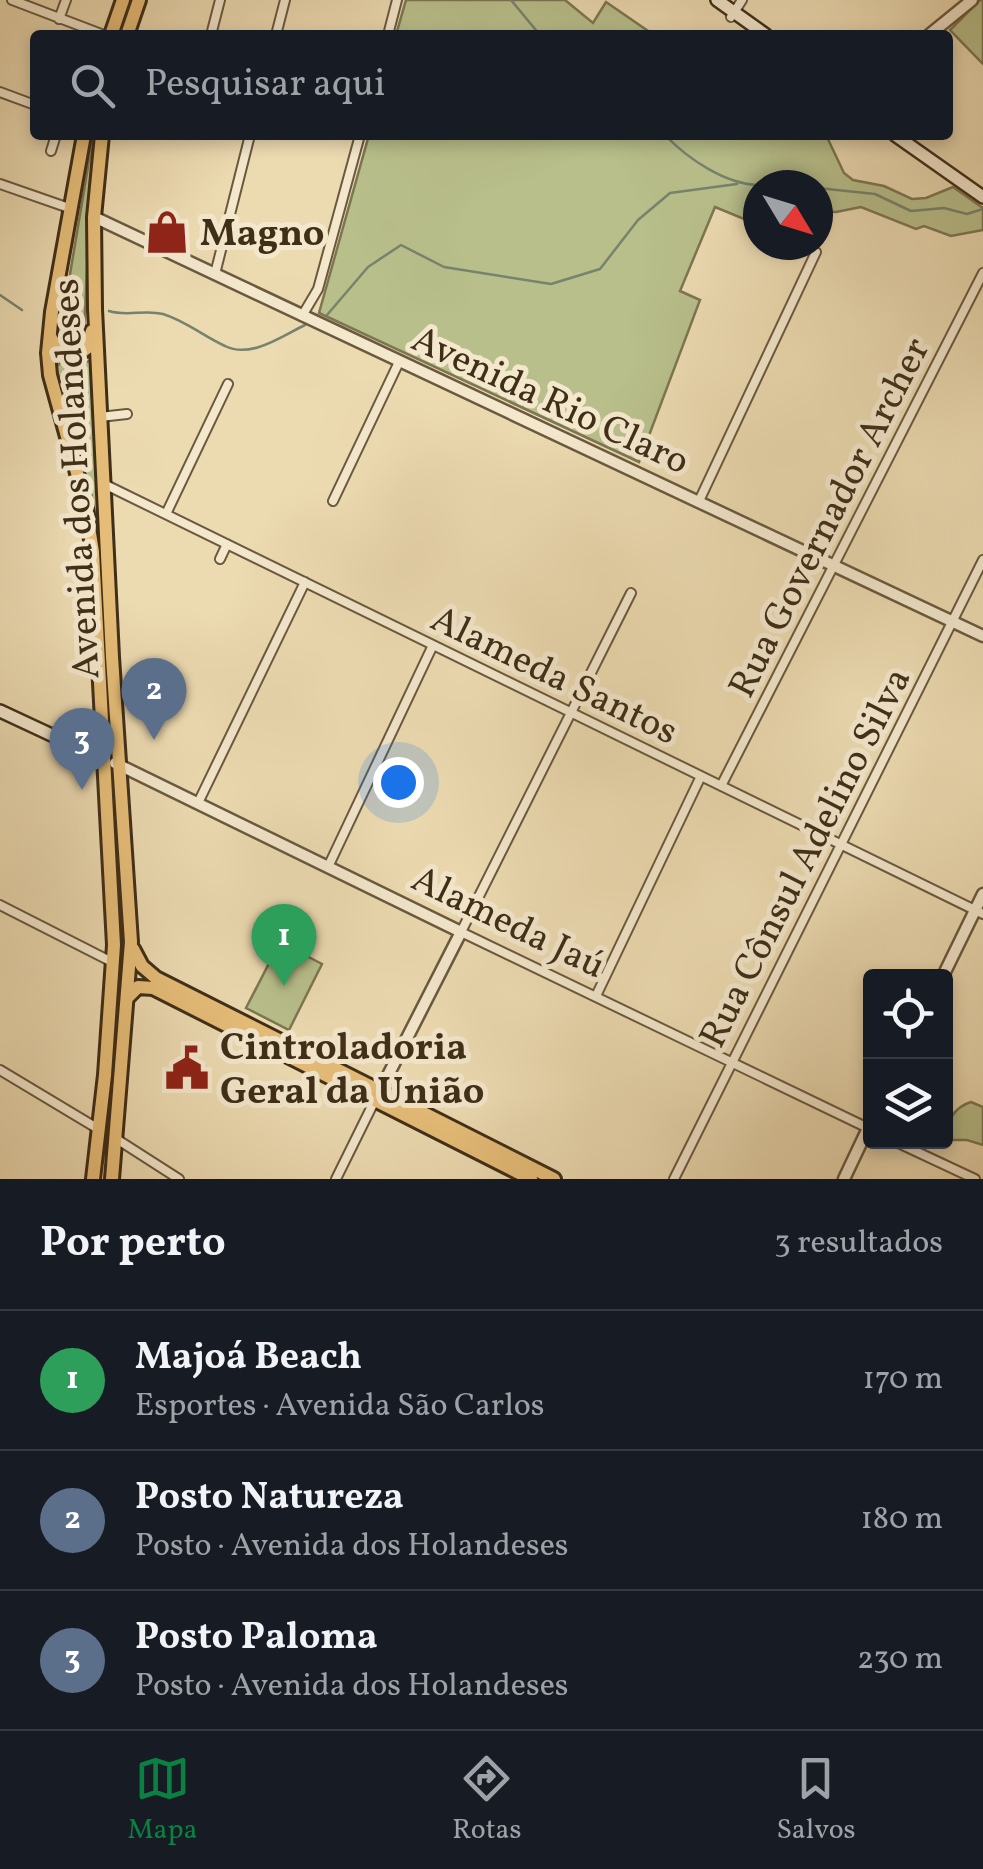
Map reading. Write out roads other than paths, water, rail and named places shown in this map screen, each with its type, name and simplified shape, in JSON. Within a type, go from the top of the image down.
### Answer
[{"type":"main road","points":[[110,30],[123,0]]},
{"type":"main road","points":[[129,30],[139,0]]},
{"type":"main road","points":[[707,0],[758,30]]},
{"type":"main road","points":[[717,0],[750,30]]},
{"type":"main road","name":"Avenida dos Holandeses","points":[[83,140],[50,334],[50,374],[90,535],[105,781],[114,963],[92,1179]]},
{"type":"main road","name":"Avenida dos Holandeses","points":[[102,140],[94,217],[95,309],[131,942],[112,1179]]},
{"type":"main road","points":[[903,140],[982,193]]},
{"type":"main road","points":[[913,140],[982,193]]},
{"type":"main road","points":[[50,334],[60,354],[78,356],[89,345],[95,309]]},
{"type":"main road","points":[[0,712],[103,758]]},
{"type":"main road","points":[[105,781],[122,766]]},
{"type":"main road","points":[[131,942],[137,959],[156,978],[531,1179]]},
{"type":"main road","points":[[127,998],[138,987],[152,988],[554,1179]]},
{"type":"street","points":[[12,0],[94,30]]},
{"type":"street","points":[[59,18],[66,0]]},
{"type":"street","points":[[212,30],[220,0]]},
{"type":"street","points":[[277,30],[285,0]]},
{"type":"street","points":[[389,30],[397,0]]},
{"type":"street","points":[[732,15],[742,0]]},
{"type":"street","points":[[935,30],[972,0]]},
{"type":"street","points":[[1,94],[30,103]]},
{"type":"street","points":[[51,150],[54,140]]},
{"type":"street","points":[[214,274],[249,140]]},
{"type":"street","points":[[302,316],[318,289],[359,140]]},
{"type":"street","points":[[0,184],[69,208]]},
{"type":"street","name":"Avenida Rio Claro","points":[[94,217],[983,636]]},
{"type":"street","points":[[700,500],[812,260]]},
{"type":"street","name":"Rua Governador Archer","points":[[722,786],[983,272]]},
{"type":"street","points":[[334,501],[399,362]]},
{"type":"street","points":[[166,514],[228,384]]},
{"type":"street","points":[[100,417],[126,414]]},
{"type":"street","name":"Alameda Santos","points":[[104,484],[979,912]]},
{"type":"street","points":[[220,560],[227,544]]},
{"type":"street","name":"Rua Cônsul Adelino Silva","points":[[674,1179],[983,560]]},
{"type":"street","points":[[198,803],[305,582]]},
{"type":"street","points":[[336,1179],[631,593]]},
{"type":"street","points":[[328,867],[433,644]]},
{"type":"street","name":"Alameda Jaú","points":[[103,758],[863,1124]]},
{"type":"street","points":[[596,996],[702,776]]},
{"type":"street","points":[[947,969],[979,912],[983,894]]},
{"type":"street","points":[[0,905],[114,963]]},
{"type":"street","points":[[0,1070],[100,1130]]},
{"type":"street","points":[[115,1138],[180,1179]]},
{"type":"street","points":[[844,1179],[863,1141]]},
{"type":"street","points":[[911,1149],[975,1179]]},
{"type":"waterway","points":[[511,0],[536,30]]},
{"type":"waterway","points":[[671,140],[708,169],[743,183]]},
{"type":"waterway","points":[[327,315],[368,267],[401,245],[444,267],[551,284],[600,269],[638,220],[670,193],[737,184]]},
{"type":"waterway","points":[[833,190],[875,194],[911,211],[944,208],[967,214],[983,209]]},
{"type":"waterway","points":[[0,295],[22,310]]},
{"type":"waterway","points":[[109,311],[163,314],[225,346],[245,350],[305,325]]},
{"type":"place","name":"Magno","points":[[167,232]]},
{"type":"place","name":"Posto Natureza","points":[[154,740]]},
{"type":"place","name":"Posto Paloma","points":[[82,790]]},
{"type":"place","name":"Majoá Beach","points":[[284,986]]},
{"type":"place","name":"Cintroladoria Geral da União","points":[[187,1068]]}]
